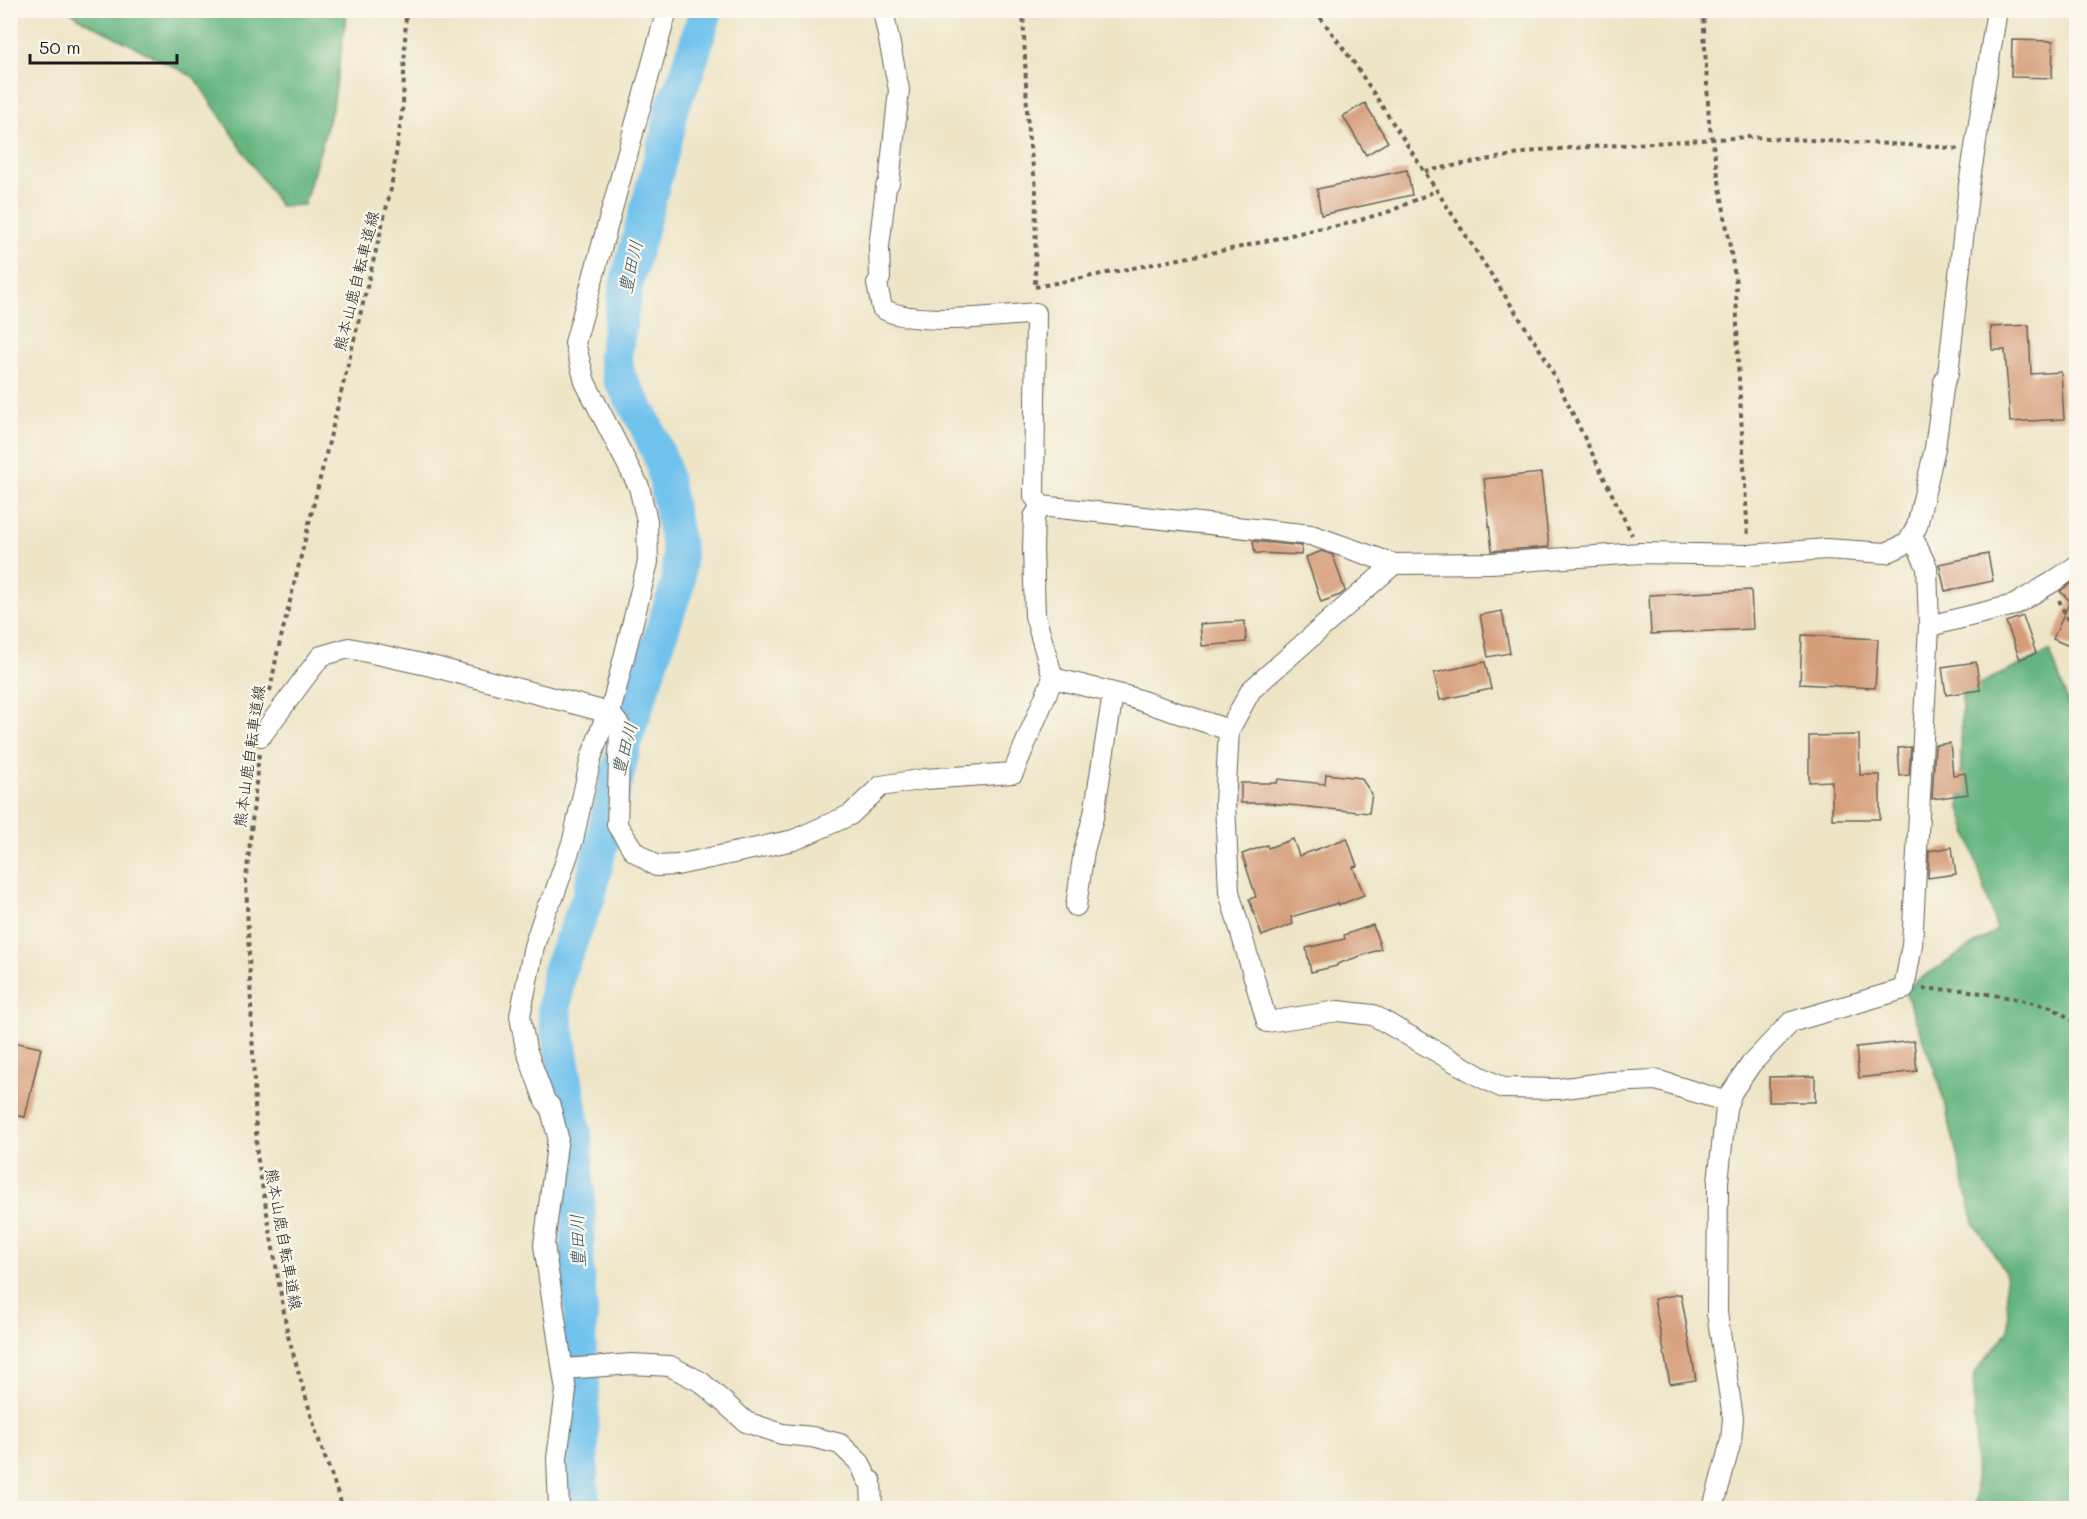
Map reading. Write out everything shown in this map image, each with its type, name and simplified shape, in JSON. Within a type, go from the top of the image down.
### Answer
[{"type":"street","points":[[559,1509],[557,1458],[566,1391],[544,1245],[558,1137],[550,1106],[545,1101],[526,1049],[519,1016],[534,946],[573,840],[591,758],[603,724],[610,713],[648,562],[647,521],[639,488],[585,382],[575,343],[667,10]]},
{"type":"street","points":[[884,10],[899,90],[889,183],[886,187],[879,247],[880,278],[877,284],[882,308],[890,313],[915,318],[984,318],[1036,313],[1034,496],[1041,506],[1311,535],[1394,564],[1491,563],[1641,553],[1749,555],[1826,549],[1886,553],[1908,543],[1917,526],[1935,448],[1944,382],[1948,374],[1974,151],[1997,10]]},
{"type":"street","points":[[261,736],[321,656],[349,648],[431,666],[610,713],[620,726],[617,825],[634,851],[656,866],[677,865],[794,840],[850,815],[881,786],[925,779],[1013,773],[1053,678],[1035,616],[1034,517],[1041,506]]},
{"type":"street","points":[[1713,1509],[1731,1441],[1733,1418],[1717,1313],[1718,1182],[1728,1102],[1750,1064],[1791,1022],[1904,989],[1912,945],[1929,626],[1927,567],[1912,536]]},
{"type":"street","points":[[1394,564],[1251,690],[1229,730],[1226,803],[1229,892],[1268,1022],[1338,1011],[1373,1015],[1503,1088],[1558,1089],[1610,1082],[1656,1080],[1728,1102]]},
{"type":"street","points":[[1929,626],[2014,605],[2051,584],[2076,566]]},
{"type":"street","points":[[1053,678],[1113,693],[1229,730]]},
{"type":"street","points":[[1076,906],[1084,851],[1094,814],[1113,693]]},
{"type":"street","points":[[564,1369],[632,1364],[670,1366],[701,1382],[746,1422],[782,1434],[812,1437],[840,1444],[860,1463],[867,1479],[871,1481],[872,1509]]},
{"type":"path","name":"熊本山鹿自転車道線","points":[[269,695],[277,654],[391,189],[403,105],[406,10]]},
{"type":"path","points":[[1137,10],[1023,13],[1028,133],[1036,187],[1035,287],[1342,225],[1391,211],[1437,190]]},
{"type":"path","points":[[1315,10],[1354,63],[1546,359],[1641,553]]},
{"type":"path","points":[[1703,10],[1712,140],[1736,283],[1749,555]]},
{"type":"path","points":[[1425,171],[1541,150],[1759,138],[1930,146],[1974,151]]},
{"type":"path","points":[[2051,584],[2076,638]]},
{"type":"path","name":"熊本山鹿自転車道線","points":[[261,736],[246,880],[257,1155],[288,1336],[315,1432],[343,1509]]},
{"type":"path","points":[[1904,989],[1963,990],[2012,998],[2051,1007],[2076,1022]]},
{"type":"green space","points":[[70,11],[347,11],[333,106],[304,205],[280,206],[194,77],[84,21]]},
{"type":"green space","points":[[2050,651],[2075,722],[2076,720],[2076,1508],[1976,1508],[1974,1373],[2009,1330],[2005,1271],[1974,1223],[1939,1082],[1904,989],[1997,930],[1960,808],[1962,692]]},
{"type":"building","points":[[2012,40],[2053,41],[2052,78],[2011,77]]},
{"type":"building","points":[[1365,103],[1388,142],[1366,155],[1343,116]]},
{"type":"building","points":[[1407,170],[1412,195],[1321,215],[1317,189]]},
{"type":"building","points":[[2029,325],[2031,374],[2061,372],[2064,419],[2010,422],[2005,350],[1992,350],[1991,327]]},
{"type":"building","points":[[1541,473],[1549,547],[1492,551],[1484,479]]},
{"type":"building","points":[[1253,541],[1302,546],[1301,555],[1255,553]]},
{"type":"building","points":[[1322,551],[1333,555],[1345,591],[1321,602],[1306,557]]},
{"type":"building","points":[[1988,554],[1993,581],[1945,591],[1939,564]]},
{"type":"building","points":[[2076,580],[2076,649],[2053,639],[2070,601],[2060,591]]},
{"type":"building","points":[[1751,590],[1753,629],[1651,634],[1649,595]]},
{"type":"building","points":[[1502,611],[1510,653],[1488,657],[1480,615]]},
{"type":"building","points":[[2023,616],[2036,653],[2020,659],[2006,622]]},
{"type":"building","points":[[1245,621],[1246,642],[1202,646],[1200,624]]},
{"type":"building","points":[[1802,635],[1878,639],[1875,688],[1800,684]]},
{"type":"building","points":[[1485,662],[1491,689],[1440,700],[1434,673]]},
{"type":"building","points":[[1976,662],[1980,690],[1946,695],[1942,667]]},
{"type":"building","points":[[1859,735],[1860,775],[1880,775],[1880,819],[1832,819],[1832,781],[1809,782],[1809,736]]},
{"type":"building","points":[[1950,743],[1953,775],[1965,773],[1968,794],[1932,799],[1935,745]]},
{"type":"building","points":[[1911,747],[1909,775],[1900,776],[1898,748]]},
{"type":"building","points":[[1326,774],[1361,778],[1372,794],[1369,813],[1268,803],[1241,803],[1241,783],[1277,783],[1278,779],[1325,784]]},
{"type":"building","points":[[1347,838],[1357,866],[1353,867],[1364,895],[1339,905],[1338,903],[1291,917],[1293,924],[1262,936],[1249,899],[1256,897],[1242,854],[1293,839],[1299,856]]},
{"type":"building","points":[[1952,847],[1956,874],[1928,878],[1929,851]]},
{"type":"building","points":[[1373,925],[1381,949],[1337,964],[1337,966],[1311,972],[1306,948],[1345,939],[1344,935]]},
{"type":"building","points":[[1914,1041],[1917,1071],[1859,1078],[1856,1047]]},
{"type":"building","points":[[13,1042],[41,1048],[25,1117],[10,1114],[10,1053]]},
{"type":"building","points":[[1815,1076],[1815,1102],[1769,1102],[1769,1077]]},
{"type":"building","points":[[1681,1294],[1696,1380],[1670,1384],[1654,1299]]},
{"type":"waterway","name":"豊田川","points":[[585,1508],[581,1486],[583,1379],[579,1341],[581,1312],[576,1259],[579,1218],[575,1138],[554,1010],[559,971],[589,896],[626,738],[678,583],[679,552],[662,462],[645,423],[619,377],[615,356],[627,281],[669,127],[671,110],[687,73],[706,10]]}]
